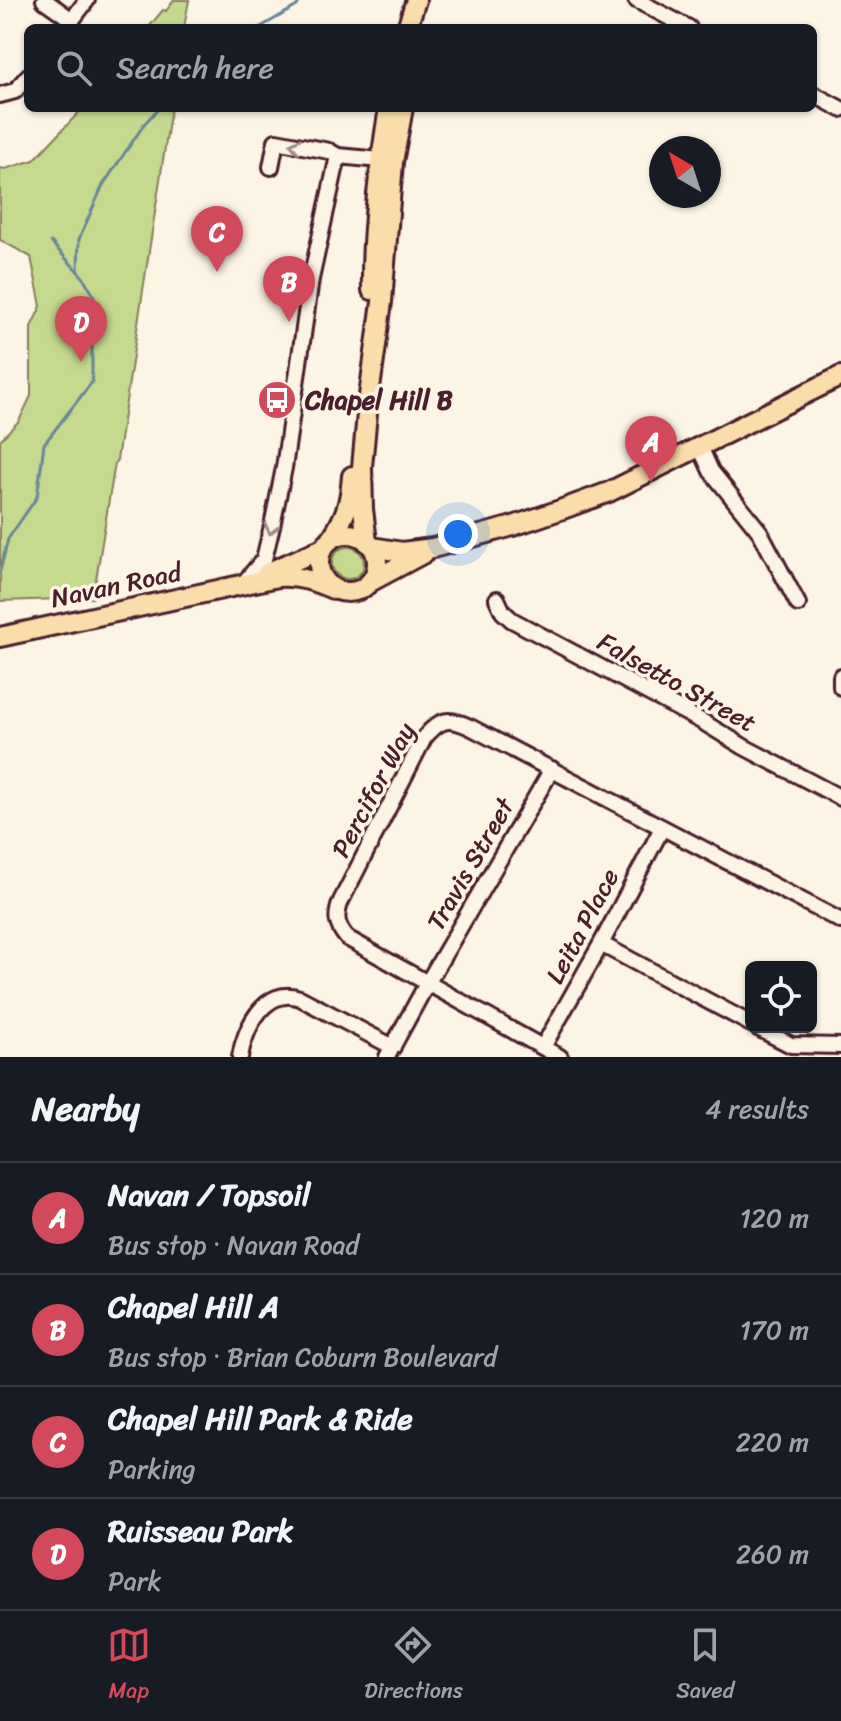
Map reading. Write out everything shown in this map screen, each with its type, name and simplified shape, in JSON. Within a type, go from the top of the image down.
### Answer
[{"type":"main road","points":[[409,24],[418,0]]},
{"type":"main road","points":[[417,24],[418,0]]},
{"type":"main road","points":[[370,582],[377,561],[363,509],[362,467],[382,302],[389,112]]},
{"type":"main road","points":[[387,161],[402,112]]},
{"type":"main road","points":[[327,543],[340,535],[349,534],[370,544],[402,552],[433,548],[513,526],[609,492],[841,376]]},
{"type":"main road","points":[[368,403],[358,429],[351,464],[347,513],[318,563],[323,579],[335,590],[358,591],[433,548]]},
{"type":"main road","name":"Navan Road","points":[[243,584],[327,543]]},
{"type":"main road","name":"Navan Road","points":[[0,637],[289,576],[335,590]]},
{"type":"street","points":[[44,0],[69,24],[87,0]]},
{"type":"street","points":[[636,0],[681,24]]},
{"type":"street","points":[[0,95],[15,91],[24,81]]},
{"type":"street","points":[[817,96],[841,109]]},
{"type":"street","points":[[271,167],[276,141],[329,151],[338,156],[387,161]]},
{"type":"street","points":[[243,584],[264,559],[284,468],[311,279],[338,156]]},
{"type":"street","points":[[700,447],[711,471],[760,532],[798,604]]},
{"type":"street","name":"Falsetto Street","points":[[497,599],[503,612],[512,620],[841,798]]},
{"type":"street","points":[[841,676],[841,687]]},
{"type":"street","name":"Percifor Way","points":[[560,1057],[347,938],[336,920],[341,901],[424,738],[438,723],[456,722],[552,769],[841,921]]},
{"type":"street","name":"Travis Street","points":[[390,1052],[552,769]]},
{"type":"street","name":"Leita Place","points":[[543,1047],[662,828]]},
{"type":"street","points":[[601,944],[745,1022]]},
{"type":"street","points":[[240,1057],[250,1025],[272,999],[283,995],[300,998],[390,1052]]},
{"type":"street","points":[[767,1033],[791,1045],[841,1046]]},
{"type":"green space","points":[[174,0],[189,0],[185,24],[151,24],[163,10],[166,11]]},
{"type":"green space","points":[[79,112],[170,112],[93,598],[0,601],[0,440],[19,421],[31,396],[31,327],[41,306],[31,257],[0,240],[0,168],[34,160]]},
{"type":"green space","points":[[348,547],[359,552],[364,563],[359,574],[348,579],[337,574],[332,563],[337,552]]},
{"type":"waterway","points":[[266,24],[297,6],[300,0]]},
{"type":"waterway","points":[[78,269],[79,239],[103,185],[155,112]]},
{"type":"waterway","points":[[0,571],[8,539],[37,497],[44,444],[92,382],[94,296],[83,277],[51,242]]},
{"type":"place","name":"Chapel Hill Park & Ride","points":[[217,272]]},
{"type":"place","name":"Chapel Hill A","points":[[289,322]]},
{"type":"place","name":"Ruisseau Park","points":[[81,362]]},
{"type":"place","name":"Chapel Hill B","points":[[277,400]]},
{"type":"place","name":"Navan / Topsoil","points":[[651,482]]}]
